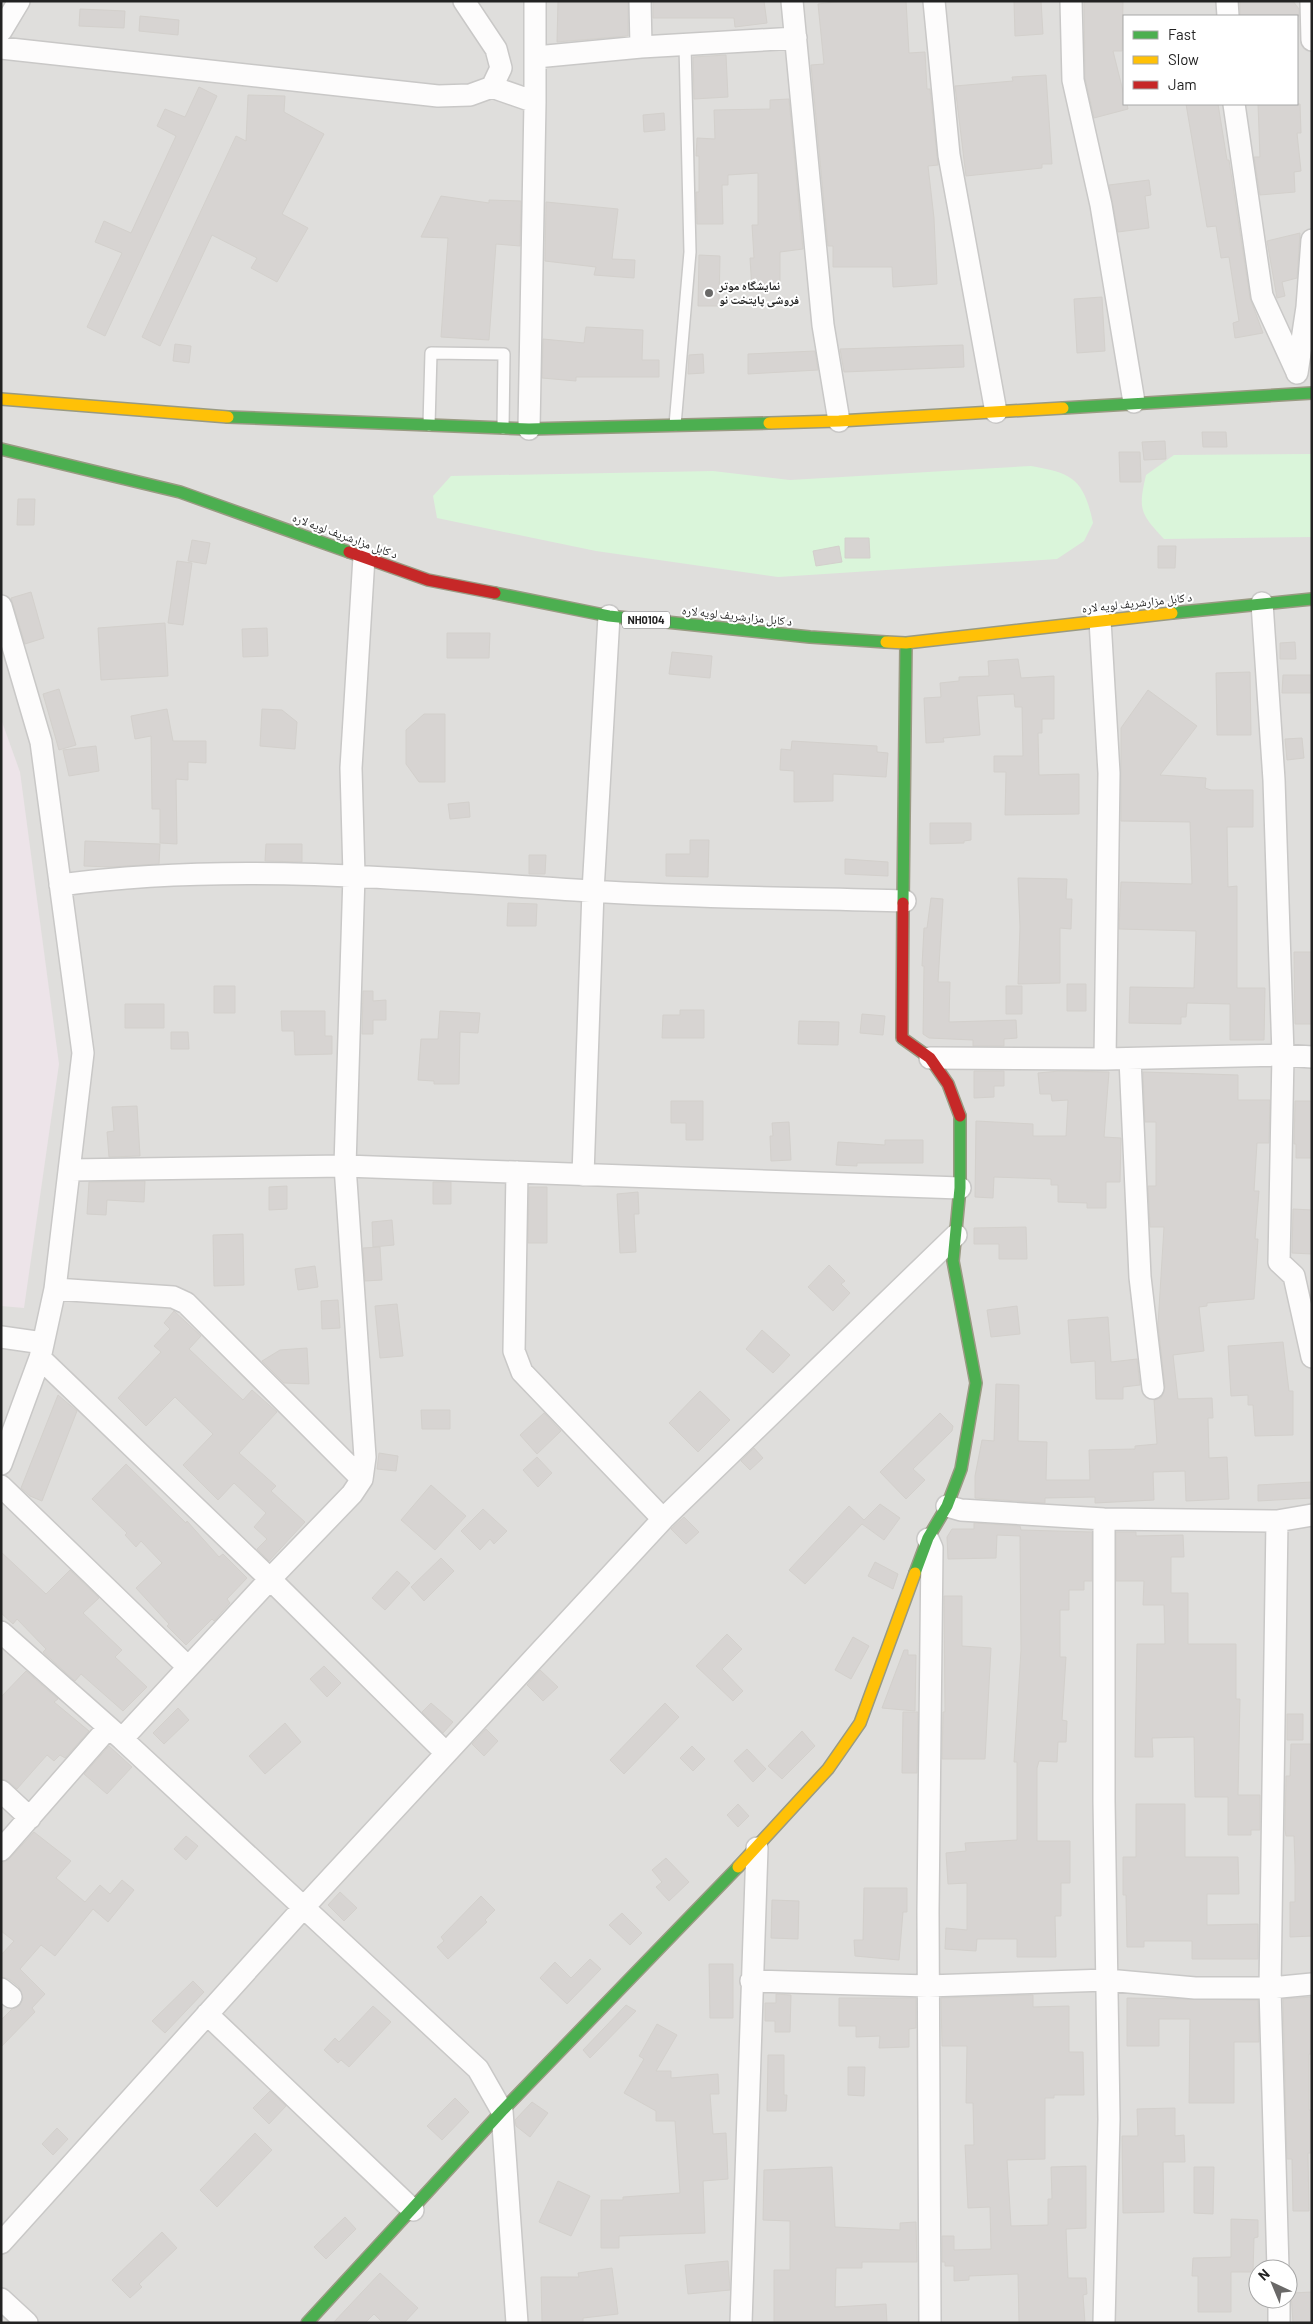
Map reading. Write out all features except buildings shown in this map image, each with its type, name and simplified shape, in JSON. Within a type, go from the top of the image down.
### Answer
[{"type":"main road","points":[[1,399],[227,417],[529,429],[839,421],[1307,393]]},
{"type":"main road","name":"د کابل مزارشریف لویه لاره","points":[[1,449],[180,492],[428,580],[609,616],[810,638],[906,643],[1100,620],[1312,599]]},
{"type":"main road","points":[[306,2323],[414,2210],[502,2111],[756,1848],[828,1769],[860,1723],[928,1538],[947,1506],[961,1469],[976,1383],[953,1261],[960,1188],[960,1113],[948,1084],[930,1058],[902,1038],[906,643]]},
{"type":"street","points":[[1,31],[19,1]]},
{"type":"street","points":[[464,1],[496,49],[501,68],[492,87]]},
{"type":"street","points":[[529,429],[536,57],[535,1]]},
{"type":"street","points":[[640,1],[641,48]]},
{"type":"street","points":[[792,1],[823,325],[839,421]]},
{"type":"street","points":[[934,1],[949,155],[996,412]]},
{"type":"street","points":[[1072,1],[1073,80],[1101,204],[1134,402]]},
{"type":"street","points":[[1227,1],[1228,15]]},
{"type":"street","points":[[1310,1],[1312,40]]},
{"type":"street","points":[[536,57],[796,38]]},
{"type":"street","points":[[1,48],[438,96],[470,96],[492,87],[535,102]]},
{"type":"street","points":[[1234,105],[1262,296],[1307,393]]},
{"type":"street","points":[[1296,370],[1307,306],[1312,240]]},
{"type":"street","points":[[1,1850],[30,1818],[115,1734],[188,1667],[352,1494],[362,1479],[365,1457],[345,1166],[354,875],[351,768],[364,557]]},
{"type":"street","points":[[1262,603],[1274,780],[1283,1055],[1279,1262],[1294,1276],[1312,1357]]},
{"type":"street","points":[[1,606],[41,742],[83,1053],[55,1289],[42,1350],[3,1455]]},
{"type":"street","points":[[583,1175],[593,892],[609,616]]},
{"type":"street","points":[[1100,620],[1109,773],[1106,1059]]},
{"type":"street","points":[[60,885],[89,881],[242,873],[354,875],[593,892],[904,902]]},
{"type":"street","points":[[930,1058],[1130,1059],[1283,1055],[1312,1057]]},
{"type":"street","points":[[1130,1059],[1140,1277],[1153,1388]]},
{"type":"street","points":[[70,1170],[345,1166],[960,1188]]},
{"type":"street","points":[[517,1172],[514,1351],[522,1372],[663,1519]]},
{"type":"street","points":[[1,2243],[445,1752],[663,1519],[956,1235]]},
{"type":"street","points":[[55,1289],[173,1297],[186,1303],[362,1479]]},
{"type":"street","points":[[1,1337],[42,1350],[445,1752]]},
{"type":"street","points":[[1,1486],[188,1667]]},
{"type":"street","points":[[947,1506],[961,1510],[1104,1519],[1277,1521],[1312,1515]]},
{"type":"street","points":[[1104,1519],[1104,1801],[1109,2119],[1104,2323]]},
{"type":"street","points":[[1277,1521],[1270,1988],[1278,2259]]},
{"type":"street","points":[[928,1538],[932,1548],[928,1986],[930,2323]]},
{"type":"street","points":[[1,1632],[304,1907],[478,2070],[502,2111],[517,2323]]},
{"type":"street","points":[[1,1791],[30,1818]]},
{"type":"street","points":[[741,2323],[756,1848]]},
{"type":"street","points":[[751,1981],[928,1986],[1107,1980],[1194,1988],[1270,1988],[1312,1984]]},
{"type":"street","points":[[207,2014],[414,2210]]},
{"type":"street","points":[[1,2299],[27,2323]]},
{"type":"street","points":[[1278,2309],[1279,2323]]},
{"type":"lane","points":[[675,425],[690,252],[685,45]]},
{"type":"lane","points":[[429,425],[431,353],[504,354],[503,428]]},
{"type":"shaded area","points":[[1,1],[1312,1],[1312,2323],[1,2323]]},
{"type":"shaded area","points":[[1,719],[20,772],[59,1064],[24,1308],[1,1306]]},
{"type":"green space","points":[[1312,454],[1312,537],[1164,539],[1150,523],[1143,510],[1142,496],[1146,475],[1174,455]]},
{"type":"green space","points":[[1031,466],[1057,472],[1074,481],[1081,488],[1089,508],[1093,523],[1084,541],[1057,559],[778,577],[596,551],[437,518],[433,496],[451,476],[713,471],[790,480]]},
{"type":"traffic: fast","points":[[1063,408],[1312,393]]},
{"type":"traffic: fast","points":[[228,417],[529,429],[769,423]]},
{"type":"traffic: fast","points":[[1,449],[180,492],[349,552]]},
{"type":"traffic: fast","points":[[495,593],[609,616],[810,637],[886,642]]},
{"type":"traffic: fast","points":[[1172,613],[1312,599]]},
{"type":"traffic: fast","points":[[903,903],[906,643]]},
{"type":"traffic: fast","points":[[915,1573],[928,1538],[947,1506],[961,1469],[976,1383],[953,1261],[960,1188],[960,1116]]},
{"type":"traffic: fast","points":[[307,2323],[502,2111],[738,1867]]},
{"type":"traffic: slow","points":[[1,399],[228,417]]},
{"type":"traffic: slow","points":[[769,423],[839,421],[1063,408]]},
{"type":"traffic: slow","points":[[886,642],[906,643],[1172,613]]},
{"type":"traffic: slow","points":[[738,1867],[828,1769],[860,1723],[915,1573]]},
{"type":"traffic: jam","points":[[349,552],[428,580],[495,593]]},
{"type":"traffic: jam","points":[[903,903],[902,1038],[930,1058],[948,1084],[960,1116]]},
{"type":"place","name":"نمایشگاه موتر فروشی پایتخت نو","points":[[709,293]]}]
